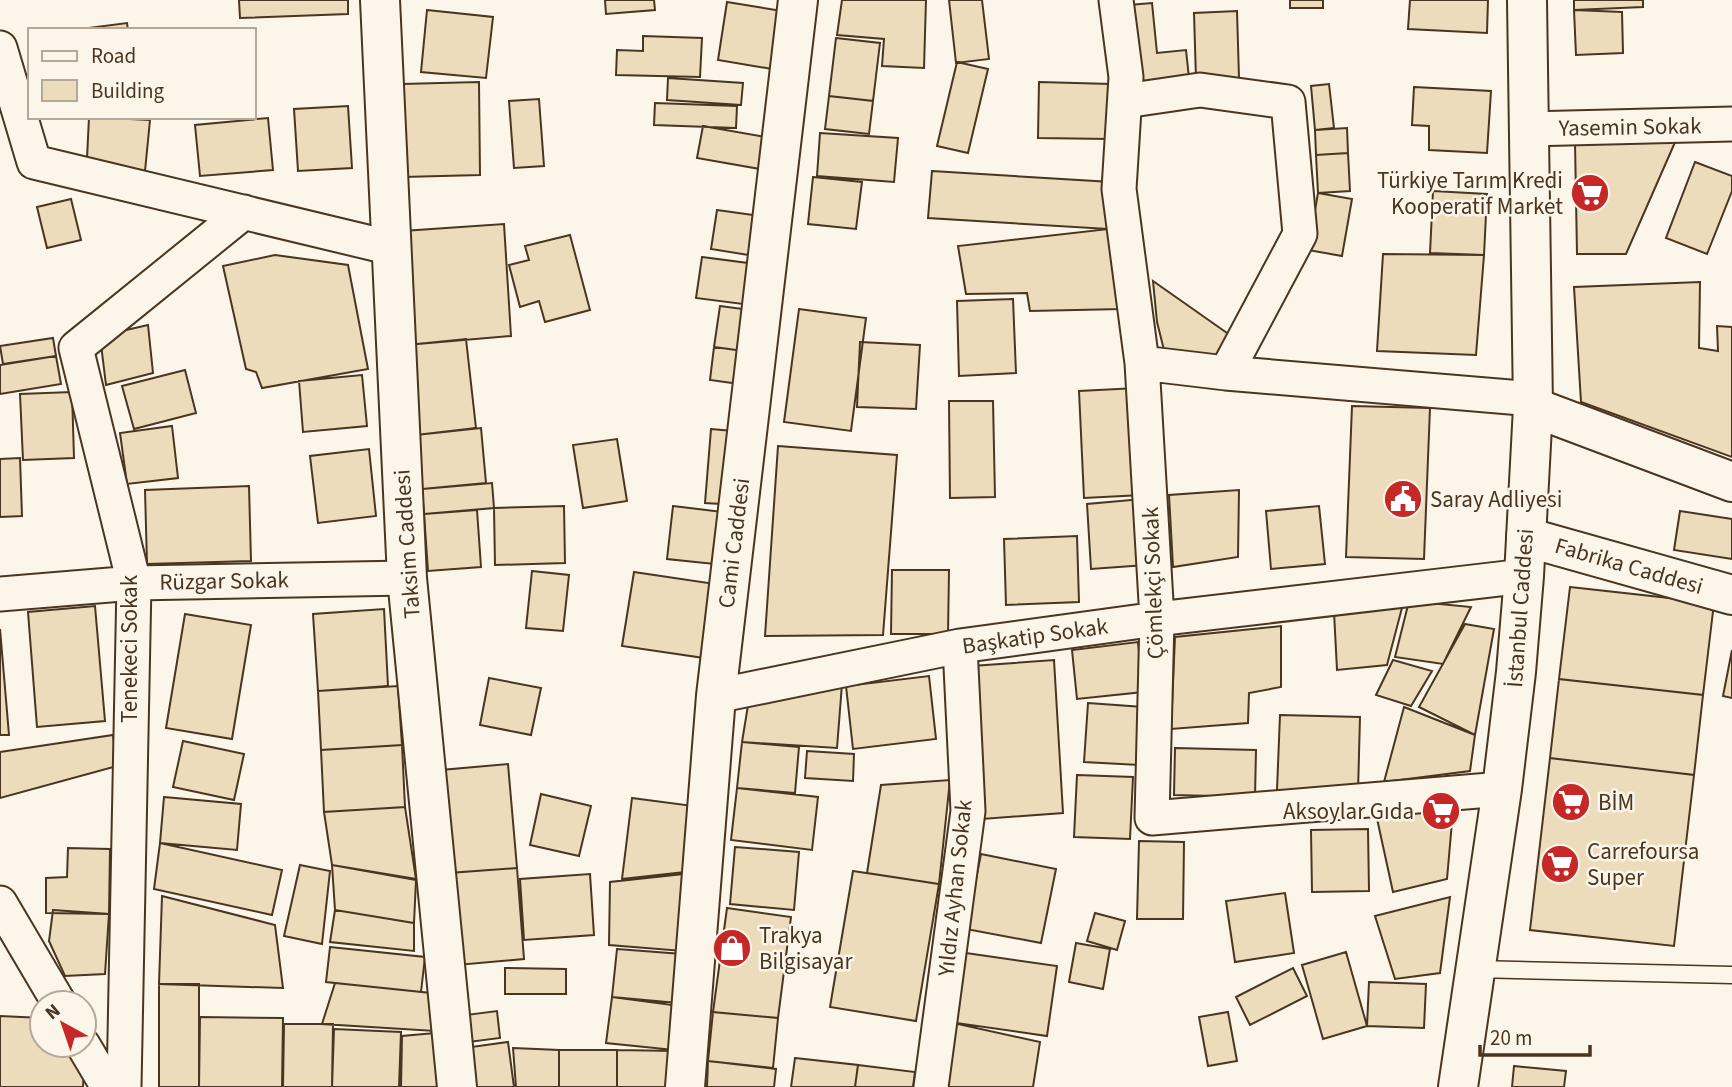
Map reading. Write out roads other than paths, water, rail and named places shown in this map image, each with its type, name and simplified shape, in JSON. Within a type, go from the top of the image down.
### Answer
[{"type":"main road","name":"Taksim Caddesi","points":[[380,0],[407,578],[457,1087]]},
{"type":"main road","name":"Cami Caddesi","points":[[685,1087],[716,696],[798,0]]},
{"type":"main road","name":"İstanbul Caddesi","points":[[1458,1087],[1502,789],[1524,576],[1533,403],[1527,0]]},
{"type":"main road","points":[[1533,403],[1732,482]]},
{"type":"main road","name":"Fabrika Caddesi","points":[[1526,537],[1732,595]]},
{"type":"street","name":"Çömlekçi Sokak","points":[[1116,0],[1126,77],[1119,189],[1142,363],[1157,619],[1153,818],[1502,789]]},
{"type":"street","points":[[0,48],[34,162],[392,248]]},
{"type":"street","points":[[1125,101],[1200,90],[1288,102],[1300,234],[1226,373]]},
{"type":"street","name":"Yasemin Sokak","points":[[1527,129],[1732,124]]},
{"type":"street","name":"Tenekeci Sokak","points":[[124,1087],[134,583],[76,348],[244,212]]},
{"type":"street","points":[[1142,363],[1533,403]]},
{"type":"street","name":"Başkatip Sokak","points":[[716,696],[960,646],[1157,619],[1524,576]]},
{"type":"street","name":"Rüzgar Sokak","points":[[0,594],[134,583],[407,578]]},
{"type":"street","name":"Yıldız Ayhan Sokak","points":[[931,1087],[968,811],[960,646]]},
{"type":"street","points":[[0,903],[51,989]]},
{"type":"street","points":[[91,1059],[108,1087]]},
{"type":"lane","points":[[1475,969],[1732,975]]},
{"type":"place","name":"Türkiye Tarım Kredi Kooperatif Market","points":[[1590,193]]},
{"type":"place","name":"Saray Adliyesi","points":[[1403,499]]},
{"type":"place","name":"BİM","points":[[1571,802]]},
{"type":"place","name":"Aksoylar Gıda","points":[[1441,811]]},
{"type":"place","name":"Carrefoursa Super","points":[[1560,864]]},
{"type":"place","name":"Trakya Bilgisayar","points":[[732,948]]}]
